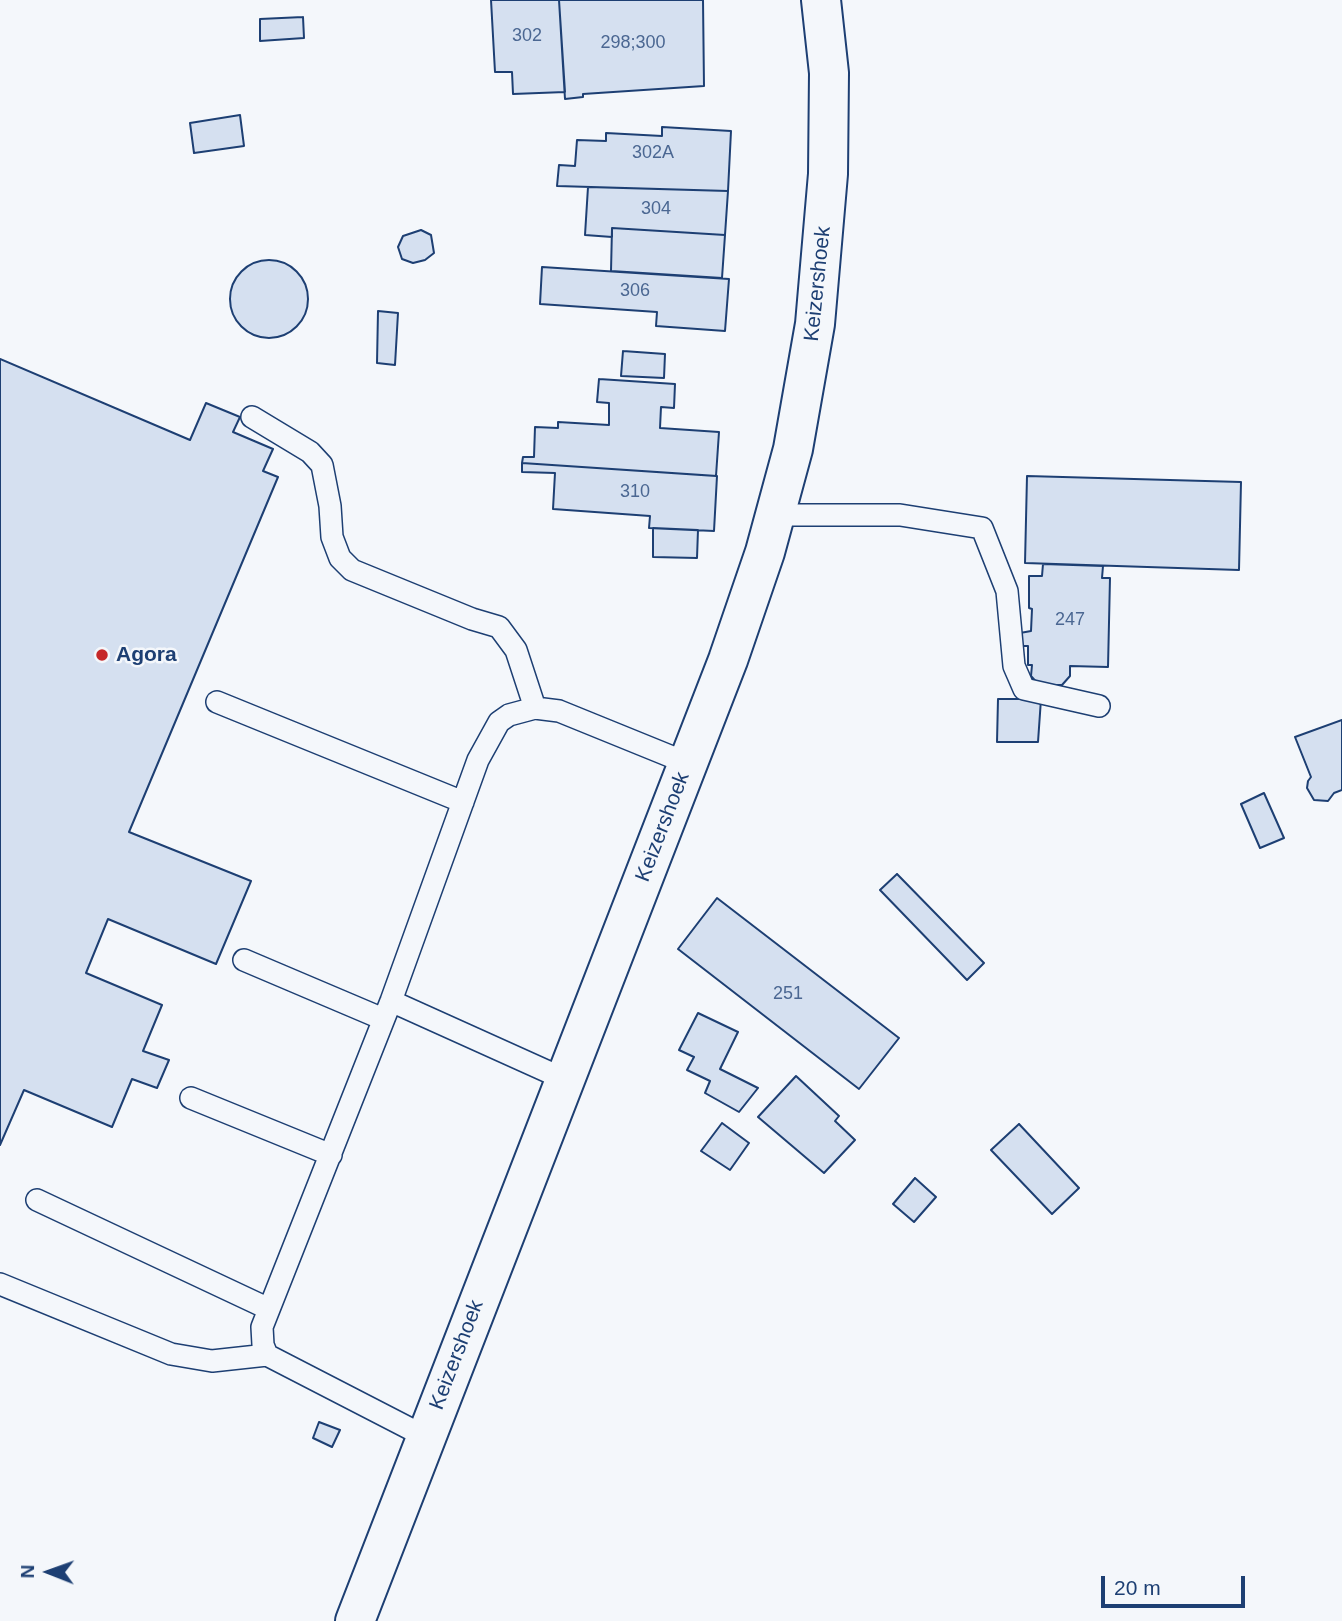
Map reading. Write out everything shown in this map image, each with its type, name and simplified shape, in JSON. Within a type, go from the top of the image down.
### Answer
[{"type":"street","name":"Keizershoek","points":[[355,1621],[688,763],[765,552],[793,449],[816,324],[828,174],[829,73],[821,0]]},
{"type":"lane","points":[[251,417],[310,452],[321,465],[332,537],[340,558],[352,570],[472,619],[499,627],[516,650],[535,708]]},
{"type":"lane","points":[[775,515],[900,515],[982,528],[1007,591],[1014,666],[1024,690],[1100,706]]},
{"type":"lane","points":[[217,702],[463,802]]},
{"type":"lane","points":[[267,1355],[263,1345],[262,1327],[387,1010],[478,760],[499,722],[509,715],[535,708],[559,711],[688,763]]},
{"type":"lane","points":[[244,960],[387,1010],[564,1079]]},
{"type":"lane","points":[[191,1098],[331,1155]]},
{"type":"lane","points":[[37,1200],[269,1309]]},
{"type":"lane","points":[[0,1284],[171,1354],[212,1361],[267,1355],[426,1437]]},
{"type":"building","points":[[491,0],[559,0],[565,92],[513,94],[512,72],[495,72]]},
{"type":"building","points":[[559,0],[703,0],[704,86],[583,94],[583,97],[565,99]]},
{"type":"building","points":[[303,17],[304,38],[260,41],[260,19]]},
{"type":"building","points":[[240,115],[244,146],[194,153],[190,123]]},
{"type":"building","points":[[662,127],[731,131],[728,191],[557,186],[559,165],[575,166],[577,140],[606,141],[606,133],[662,136]]},
{"type":"building","points":[[588,187],[728,191],[725,235],[612,228],[612,237],[585,235]]},
{"type":"building","points":[[612,228],[725,235],[722,278],[611,271]]},
{"type":"building","points":[[421,230],[431,235],[434,253],[425,260],[413,263],[402,259],[398,247],[403,236]]},
{"type":"building","points":[[269,260],[284,263],[301,277],[308,299],[305,314],[291,331],[269,338],[254,335],[237,321],[230,299],[233,284],[247,267]]},
{"type":"building","points":[[542,267],[729,279],[725,331],[656,326],[657,312],[540,304]]},
{"type":"building","points":[[378,311],[398,313],[395,365],[377,363]]},
{"type":"building","points":[[623,351],[665,354],[664,378],[621,376]]},
{"type":"building","name":"Agora","points":[[0,359],[190,440],[206,403],[240,417],[233,432],[273,449],[263,471],[278,477],[129,832],[251,881],[216,964],[108,919],[86,973],[162,1005],[143,1051],[169,1060],[157,1088],[132,1079],[112,1127],[24,1090],[0,1145]]},
{"type":"building","points":[[599,379],[675,384],[674,408],[661,407],[660,428],[719,432],[716,476],[522,463],[523,457],[534,457],[535,427],[558,428],[558,422],[609,425],[609,403],[597,402]]},
{"type":"building","points":[[522,463],[717,476],[714,531],[649,528],[650,516],[553,509],[555,473],[522,472]]},
{"type":"building","points":[[1027,476],[1241,482],[1239,570],[1025,563]]},
{"type":"building","points":[[653,528],[698,530],[697,558],[653,557]]},
{"type":"building","points":[[1043,564],[1103,566],[1102,578],[1110,578],[1108,667],[1070,666],[1070,676],[1062,685],[1039,685],[1031,676],[1028,646],[1022,646],[1020,633],[1031,631],[1029,576],[1042,576]]},
{"type":"building","points":[[998,699],[1041,699],[1038,742],[997,742]]},
{"type":"building","points":[[1342,720],[1342,790],[1334,793],[1328,801],[1314,800],[1307,788],[1311,777],[1295,737]]},
{"type":"building","points":[[1264,793],[1284,838],[1260,848],[1241,804]]},
{"type":"building","points":[[897,874],[984,963],[967,980],[880,890]]},
{"type":"building","points":[[717,898],[899,1038],[859,1089],[678,949]]},
{"type":"building","points":[[698,1013],[738,1032],[720,1069],[758,1088],[739,1112],[705,1093],[710,1081],[687,1070],[694,1057],[679,1050]]},
{"type":"building","points":[[796,1076],[839,1116],[835,1121],[855,1140],[824,1173],[758,1117]]},
{"type":"building","points":[[722,1123],[749,1143],[730,1170],[701,1151]]},
{"type":"building","points":[[1019,1124],[1079,1188],[1052,1214],[991,1150]]},
{"type":"building","points":[[915,1178],[936,1197],[914,1222],[893,1204]]},
{"type":"building","points":[[319,1422],[340,1430],[332,1447],[313,1438]]},
{"type":"place","name":"Agora","points":[[102,655]]}]
